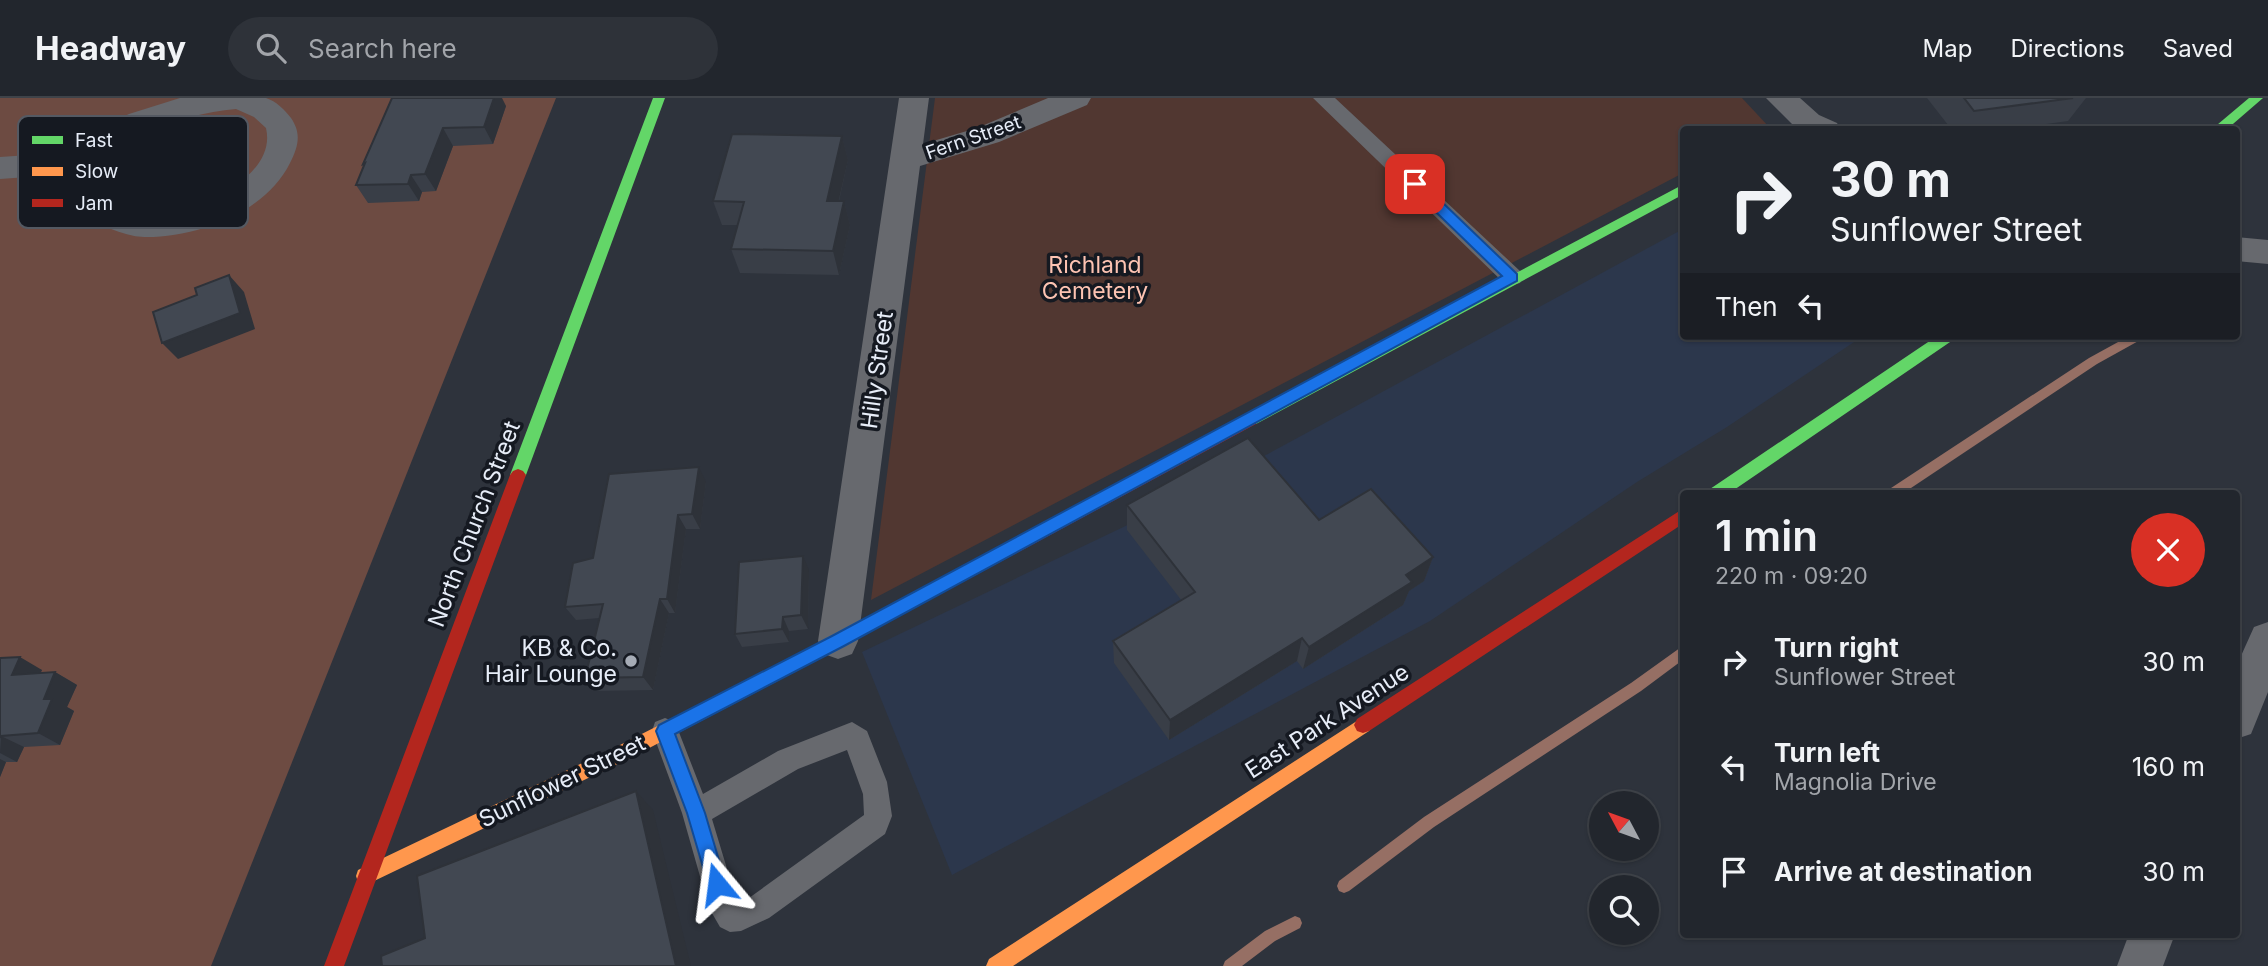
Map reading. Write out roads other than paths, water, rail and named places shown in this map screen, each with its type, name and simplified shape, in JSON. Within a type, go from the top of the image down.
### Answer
[{"type":"street","name":"North Church Street","points":[[334,966],[365,876],[659,98]]},
{"type":"street","name":"Hilly Street","points":[[838,641],[908,159],[914,98]]},
{"type":"street","name":"Fern Street","points":[[908,159],[988,135],[1076,98]]},
{"type":"street","points":[[1781,98],[1809,126]]},
{"type":"street","points":[[2222,126],[2256,98]]},
{"type":"street","points":[[153,116],[206,101],[237,99],[264,109],[280,123],[284,141],[277,162],[262,180],[248,191]]},
{"type":"street","points":[[0,169],[18,167]]},
{"type":"street","name":"Sunflower Street","points":[[365,876],[665,731],[838,641],[1512,277],[1680,190]]},
{"type":"street","points":[[2240,249],[2268,252]]},
{"type":"street","points":[[1721,490],[1942,340]]},
{"type":"street","name":"East Park Avenue","points":[[996,966],[1680,517]]},
{"type":"street","points":[[2240,710],[2268,640]]},
{"type":"street","points":[[2140,966],[2150,938]]},
{"type":"lane","points":[[1323,98],[1512,277]]},
{"type":"lane","points":[[665,731],[696,813],[724,908],[730,916],[741,916],[759,908],[880,818],[877,793],[852,736],[839,738],[788,760],[696,813]]},
{"type":"waterway","points":[[1898,490],[2093,361],[2131,340]]},
{"type":"waterway","points":[[1344,886],[1429,822],[1636,687],[1680,654]]},
{"type":"waterway","points":[[1230,966],[1270,936],[1295,923]]},
{"type":"place","name":"KB & Co. Hair Lounge","points":[[631,661]]},
{"type":"park label","name":"Richland Cemetery","points":[[1095,278]]}]
